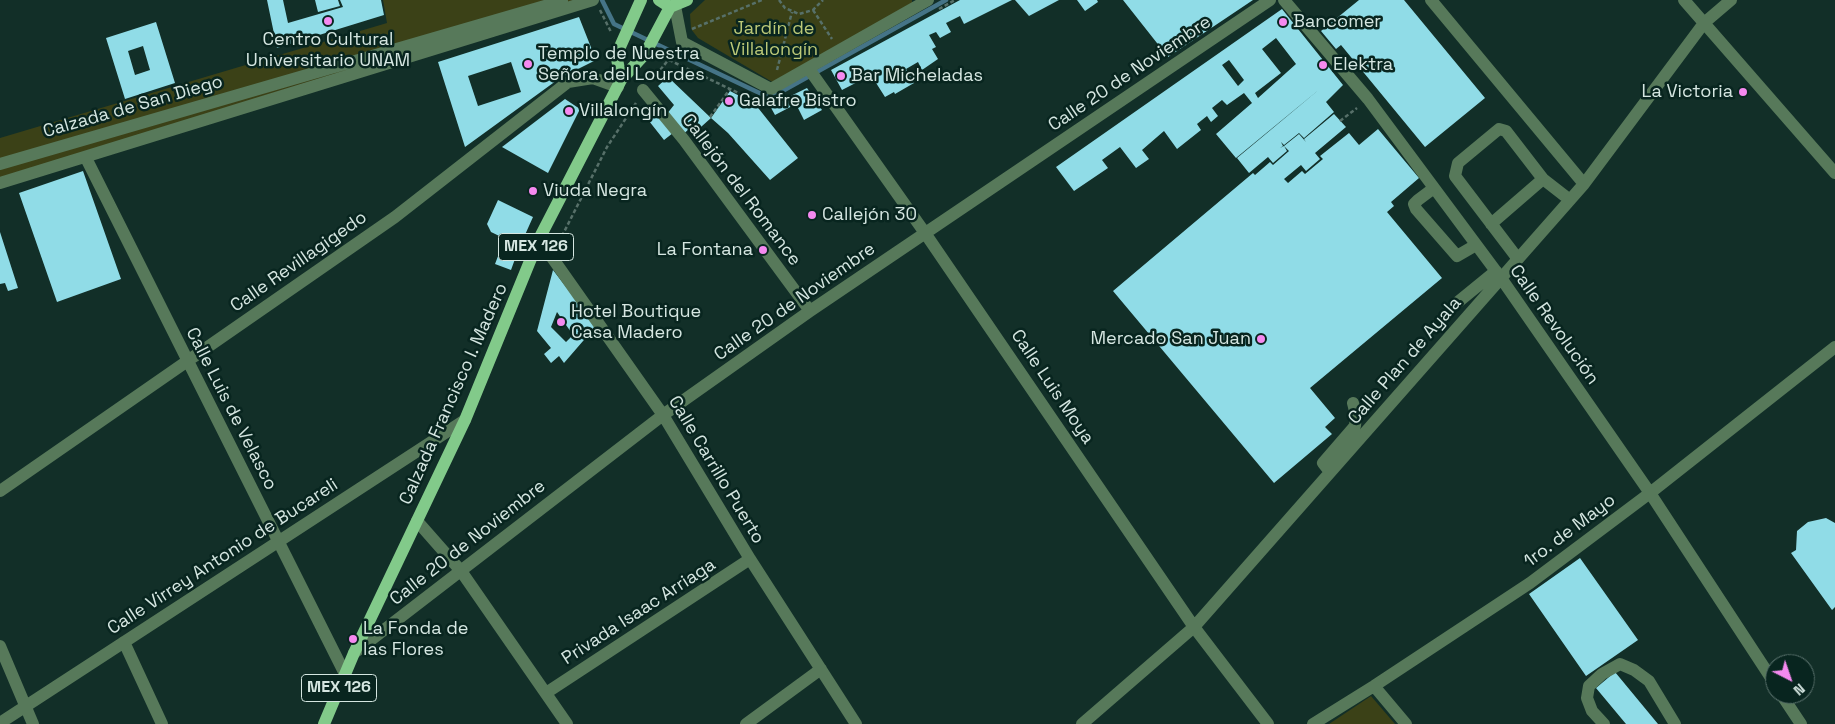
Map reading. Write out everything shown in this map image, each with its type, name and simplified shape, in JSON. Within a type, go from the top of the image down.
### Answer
[{"type":"main road","points":[[620,84],[618,50],[641,0]]},
{"type":"main road","points":[[659,0],[673,6],[687,0]]},
{"type":"main road","name":"MEX 126","points":[[620,84],[645,54],[673,6]]},
{"type":"main road","name":"Calzada Francisco I. Madero","points":[[324,724],[344,674],[465,420],[539,240],[620,84]]},
{"type":"street","name":"Calzada de San Diego","points":[[0,164],[565,0]]},
{"type":"street","points":[[673,6],[682,42],[771,89],[928,0]]},
{"type":"street","name":"Calle 20 de Noviembre","points":[[354,653],[663,415],[810,311],[1270,0]]},
{"type":"street","name":"Calle Revolución","points":[[1284,0],[1368,99],[1498,275],[1650,493],[1765,669]]},
{"type":"street","points":[[1432,0],[1584,184]]},
{"type":"street","points":[[1684,0],[1835,173]]},
{"type":"street","name":"Calle Plan de Ayala","points":[[1082,724],[1194,627],[1330,472],[1498,275],[1518,259],[1584,184],[1704,22],[1732,0]]},
{"type":"street","points":[[0,183],[596,4]]},
{"type":"street","name":"Calle Luis Moya","points":[[809,68],[926,233],[1194,627],[1268,724]]},
{"type":"street","name":"Calle Revillagigedo","points":[[0,491],[395,217],[568,82],[593,78],[620,84]]},
{"type":"street","name":"Callejón del Romance","points":[[643,90],[684,140],[810,311]]},
{"type":"street","points":[[1518,259],[1455,176],[1458,163],[1499,129],[1506,131],[1543,179],[1570,200]]},
{"type":"street","name":"Calle Luis de Velasco","points":[[86,158],[344,674]]},
{"type":"street","points":[[1491,224],[1543,179]]},
{"type":"street","points":[[1434,188],[1414,204],[1416,209],[1457,256],[1476,245]]},
{"type":"street","name":"Calle Carrillo Puerto","points":[[539,240],[663,415],[750,559],[856,724]]},
{"type":"street","points":[[1458,302],[1498,275]]},
{"type":"street","name":"1ro. de Mayo","points":[[1313,724],[1374,686],[1530,582],[1650,493],[1835,347]]},
{"type":"street","points":[[1330,472],[1323,463],[1355,426],[1356,416],[1353,403]]},
{"type":"street","name":"Calle Virrey Antonio de Bucareli","points":[[0,723],[465,420]]},
{"type":"street","points":[[417,522],[461,571],[567,724]]},
{"type":"street","name":"Privada Isaac Arriaga","points":[[546,694],[750,559]]},
{"type":"street","points":[[124,642],[162,724]]},
{"type":"street","points":[[0,646],[33,724]]},
{"type":"street","points":[[1604,724],[1592,711],[1587,698],[1589,686],[1602,674],[1620,664],[1634,670],[1649,681],[1675,724]]},
{"type":"street","points":[[746,724],[821,670]]},
{"type":"street","points":[[1374,686],[1406,724]]},
{"type":"street","points":[[1788,704],[1801,724]]},
{"type":"path","points":[[691,29],[762,0]]},
{"type":"path","points":[[779,0],[785,8],[792,12],[806,13],[813,10],[823,0]]},
{"type":"path","points":[[596,4],[614,39]]},
{"type":"path","points":[[813,10],[837,46]]},
{"type":"path","points":[[776,74],[792,12]]},
{"type":"path","points":[[690,22],[694,34]]},
{"type":"path","points":[[669,60],[766,106]]},
{"type":"path","points":[[552,257],[607,148],[643,90],[665,64]]},
{"type":"path","points":[[710,117],[730,89]]},
{"type":"path","points":[[1340,121],[1368,99]]},
{"type":"green space","points":[[383,0],[582,0],[0,180],[0,138],[387,23]]},
{"type":"green space","name":"Jardín de Villalongín","points":[[705,0],[912,0],[912,3],[774,83],[698,38],[691,29],[690,14]]},
{"type":"green space","points":[[1371,696],[1395,724],[1329,724]]},
{"type":"building","points":[[267,0],[283,0],[288,23],[343,7],[340,0],[381,0],[384,15],[277,48]]},
{"type":"building","points":[[315,0],[338,0],[340,6],[318,12]]},
{"type":"building","points":[[960,0],[1012,0],[964,24],[960,16],[946,23],[951,32],[940,38],[936,32],[929,35],[936,47],[932,49],[938,59],[922,70],[918,62],[906,69],[914,83],[895,94],[894,92],[885,97],[871,75],[842,90],[831,70]]},
{"type":"building","points":[[1015,0],[1059,0],[1029,16]]},
{"type":"building","points":[[1077,0],[1097,0],[1098,2],[1085,11]]},
{"type":"building","points":[[1123,0],[1253,0],[1168,57]]},
{"type":"building","points":[[1359,0],[1404,0],[1485,98],[1425,147],[1341,45],[1336,49],[1321,31]]},
{"type":"building","points":[[1282,9],[1343,85],[1326,102],[1334,112],[1304,138],[1299,133],[1284,145],[1281,142],[1283,146],[1280,148],[1284,146],[1287,151],[1273,163],[1268,157],[1249,173],[1237,158],[1321,88],[1236,158],[1216,134],[1252,103],[1244,93],[1227,105],[1222,100],[1212,108],[1218,116],[1211,122],[1207,116],[1197,124],[1201,130],[1177,149],[1164,131],[1142,150],[1149,159],[1136,168],[1120,147],[1102,160],[1108,168],[1074,191],[1056,167]],"holes":[[[1276,38],[1296,64],[1258,98],[1255,93],[1281,73],[1262,49]],[[1229,60],[1244,80],[1238,86],[1222,65]]]},
{"type":"building","points":[[579,17],[596,60],[560,78],[465,147],[438,62]],"holes":[[[511,62],[521,92],[478,106],[468,76]]]},
{"type":"building","points":[[156,22],[175,83],[125,99],[106,38]],"holes":[[[143,46],[150,70],[135,75],[128,51]]]},
{"type":"building","points":[[668,77],[711,118],[692,135],[688,130],[682,135],[666,115],[674,105],[658,86]]},
{"type":"building","points":[[807,88],[822,110],[804,120],[796,104],[775,115],[770,106]]},
{"type":"building","points":[[730,91],[755,104],[798,158],[770,180],[728,133],[711,118]]},
{"type":"building","points":[[565,99],[580,109],[548,173],[502,147]]},
{"type":"building","points":[[657,114],[673,133],[664,140],[649,121]]},
{"type":"building","name":"Mercado San Juan","points":[[1334,114],[1346,127],[1315,153],[1320,159],[1306,171],[1301,165],[1284,179],[1288,183],[1302,171],[1305,174],[1323,159],[1320,156],[1349,133],[1359,145],[1378,129],[1419,178],[1391,202],[1394,206],[1387,212],[1442,278],[1310,388],[1335,418],[1325,427],[1332,434],[1274,483],[1113,291],[1253,173],[1255,175],[1270,162],[1273,165],[1289,151],[1284,146],[1299,134],[1306,142],[1304,139]]},
{"type":"building","points":[[83,171],[121,279],[57,302],[19,193]]},
{"type":"building","points":[[498,200],[533,217],[520,246],[491,232],[487,224]]},
{"type":"building","points":[[0,232],[18,288],[8,291],[5,283],[0,284]]},
{"type":"building","points":[[500,251],[515,259],[511,270],[495,264]]},
{"type":"building","points":[[553,270],[596,326],[564,363],[559,356],[551,363],[544,354],[551,348],[537,331]],"holes":[[[557,312],[573,335],[566,342],[551,327]]]},
{"type":"building","points":[[1826,518],[1835,523],[1835,607],[1832,610],[1791,553],[1796,550],[1797,531],[1808,522]]},
{"type":"building","points":[[1580,558],[1638,640],[1586,676],[1529,594]]},
{"type":"building","points":[[1615,672],[1658,724],[1626,724],[1596,688]]},
{"type":"waterway","points":[[602,0],[614,24],[770,98],[946,0]]},
{"type":"place","name":"Centro Cultural Universitario UNAM","points":[[328,21]]},
{"type":"place","name":"Bancomer","points":[[1283,22]]},
{"type":"place","name":"Templo de Nuestra Señora del Lourdes","points":[[528,64]]},
{"type":"place","name":"Elektra","points":[[1323,65]]},
{"type":"place","name":"Bar Micheladas","points":[[841,76]]},
{"type":"place","name":"La Victoria","points":[[1743,92]]},
{"type":"place","name":"Galafre Bistro","points":[[729,101]]},
{"type":"place","name":"Villalongín","points":[[569,111]]},
{"type":"place","name":"Viuda Negra","points":[[533,191]]},
{"type":"place","name":"Callejón 30","points":[[812,215]]},
{"type":"place","name":"La Fontana","points":[[763,250]]},
{"type":"place","name":"Hotel Boutique Casa Madero","points":[[561,322]]},
{"type":"place","name":"Mercado San Juan","points":[[1261,339]]},
{"type":"place","name":"La Fonda de las Flores","points":[[353,639]]}]
